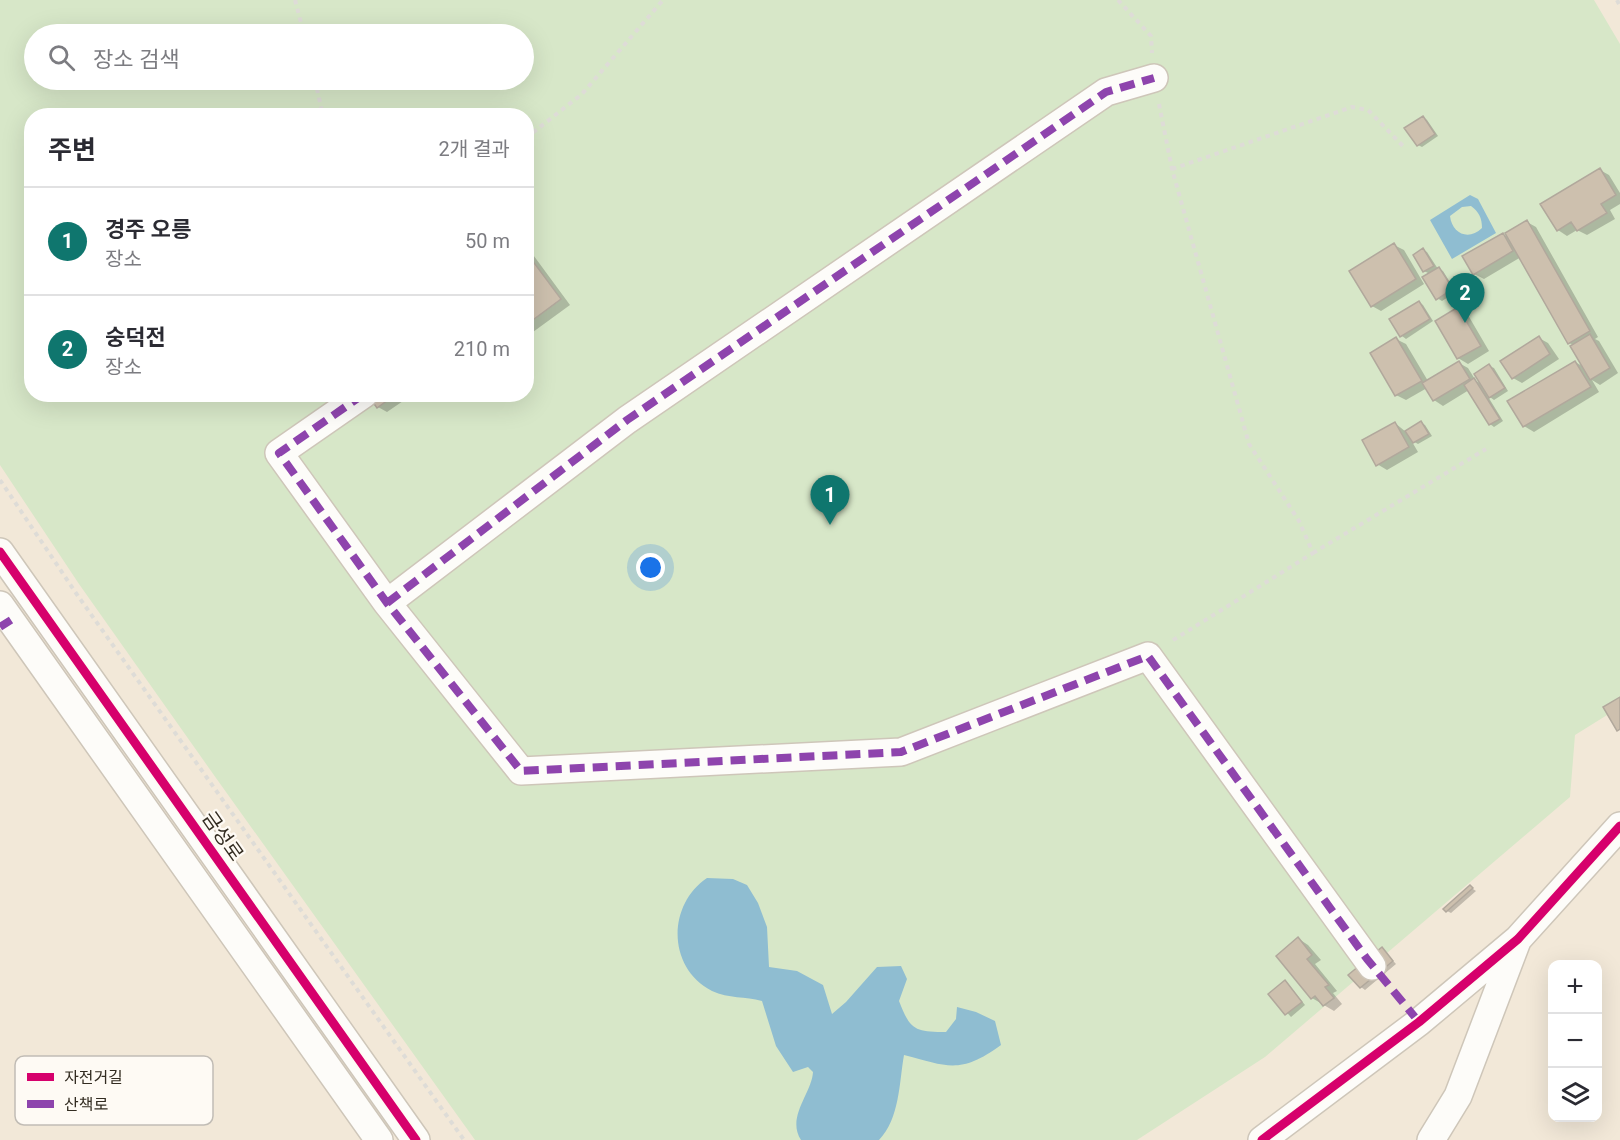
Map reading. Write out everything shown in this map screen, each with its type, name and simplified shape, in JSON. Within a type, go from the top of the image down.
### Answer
[{"type":"street","points":[[387,603],[627,420],[1106,92],[1154,78]]},
{"type":"street","points":[[352,402],[279,453],[387,603],[520,771],[901,752],[1148,656],[1372,966]]},
{"type":"street","name":"금성로","points":[[0,552],[416,1140]]},
{"type":"street","points":[[0,604],[379,1140]]},
{"type":"street","points":[[1262,1140],[1419,1022],[1518,939],[1620,826]]},
{"type":"street","points":[[1431,1140],[1458,1096],[1518,939]]},
{"type":"path","points":[[295,0],[301,24]]},
{"type":"path","points":[[534,132],[582,94],[663,0]]},
{"type":"path","points":[[1118,0],[1151,36],[1154,78],[1172,169],[1249,444],[1299,521],[1313,553]]},
{"type":"path","points":[[1617,0],[1620,6]]},
{"type":"path","points":[[317,90],[321,108]]},
{"type":"path","points":[[1172,169],[1352,106],[1368,110],[1403,146]]},
{"type":"path","points":[[1148,656],[1486,449]]},
{"type":"path","points":[[0,480],[78,596],[464,1140]]},
{"type":"green space","points":[[0,0],[1594,0],[1620,44],[1620,707],[1575,735],[1570,797],[1265,1057],[1137,1140],[475,1140],[79,584],[0,465]]},
{"type":"water","points":[[1470,195],[1478,199],[1496,233],[1452,259],[1430,220]],"holes":[[[1462,207],[1474,208],[1480,216],[1482,228],[1472,234],[1462,234],[1454,227],[1450,216]]]},
{"type":"water","points":[[707,878],[733,879],[747,885],[758,903],[767,927],[769,967],[797,971],[823,985],[832,1014],[846,1002],[877,967],[901,966],[907,979],[899,1001],[911,1024],[920,1030],[946,1032],[956,1019],[957,1007],[976,1012],[995,1021],[1001,1045],[965,1064],[944,1065],[904,1055],[895,1111],[879,1140],[801,1140],[796,1123],[813,1072],[808,1067],[793,1072],[776,1046],[762,1001],[712,991],[697,981],[680,952],[679,920],[694,890]]},
{"type":"building","points":[[1423,116],[1435,134],[1417,146],[1404,128]]},
{"type":"building","points":[[1600,168],[1616,195],[1601,204],[1607,213],[1577,231],[1571,222],[1557,231],[1540,204]]},
{"type":"building","points":[[1527,220],[1590,331],[1568,344],[1505,233]]},
{"type":"building","points":[[1503,233],[1513,251],[1473,275],[1462,256]]},
{"type":"building","points":[[1394,243],[1416,279],[1371,307],[1349,271]]},
{"type":"building","points":[[1423,248],[1434,266],[1423,272],[1413,255]]},
{"type":"building","points":[[534,263],[561,299],[534,319]]},
{"type":"building","points":[[1439,267],[1453,289],[1436,300],[1422,277]]},
{"type":"building","points":[[1419,301],[1430,319],[1400,337],[1389,319]]},
{"type":"building","points":[[1458,307],[1481,346],[1457,359],[1435,321]]},
{"type":"building","points":[[1590,334],[1610,368],[1590,380],[1570,346]]},
{"type":"building","points":[[1539,336],[1550,354],[1512,379],[1500,361]]},
{"type":"building","points":[[1396,337],[1422,381],[1395,396],[1370,353]]},
{"type":"building","points":[[1459,361],[1470,379],[1433,401],[1422,383]]},
{"type":"building","points":[[1575,361],[1591,387],[1523,427],[1507,401]]},
{"type":"building","points":[[1489,364],[1505,388],[1489,398],[1474,374]]},
{"type":"building","points":[[1474,378],[1500,419],[1489,425],[1464,385]]},
{"type":"building","points":[[373,402],[385,402],[377,408]]},
{"type":"building","points":[[1421,421],[1429,434],[1413,443],[1405,431]]},
{"type":"building","points":[[1395,422],[1409,447],[1376,466],[1362,440]]},
{"type":"building","points":[[1620,697],[1620,729],[1617,731],[1603,707]]},
{"type":"building","points":[[1470,885],[1473,888],[1446,912],[1443,909]]},
{"type":"building","points":[[1298,937],[1312,955],[1307,959],[1329,985],[1325,987],[1334,998],[1323,1006],[1315,996],[1311,999],[1276,956]]},
{"type":"building","points":[[1382,947],[1393,961],[1360,988],[1348,975]]},
{"type":"building","points":[[1285,980],[1302,1002],[1285,1015],[1268,994]]},
{"type":"marked path","points":[[387,603],[627,420],[1106,92],[1154,78]]},
{"type":"marked path","points":[[352,402],[279,453],[387,603],[521,771],[901,752],[1148,656],[1367,959],[1419,1022]]},
{"type":"marked path","points":[[0,627],[11,620]]},
{"type":"cycle path","points":[[0,552],[416,1140]]},
{"type":"cycle path","points":[[1262,1140],[1419,1022],[1518,939],[1620,826]]},
{"type":"place","name":"숭덕전","points":[[1465,323]]},
{"type":"place","name":"경주 오릉","points":[[830,525]]}]
